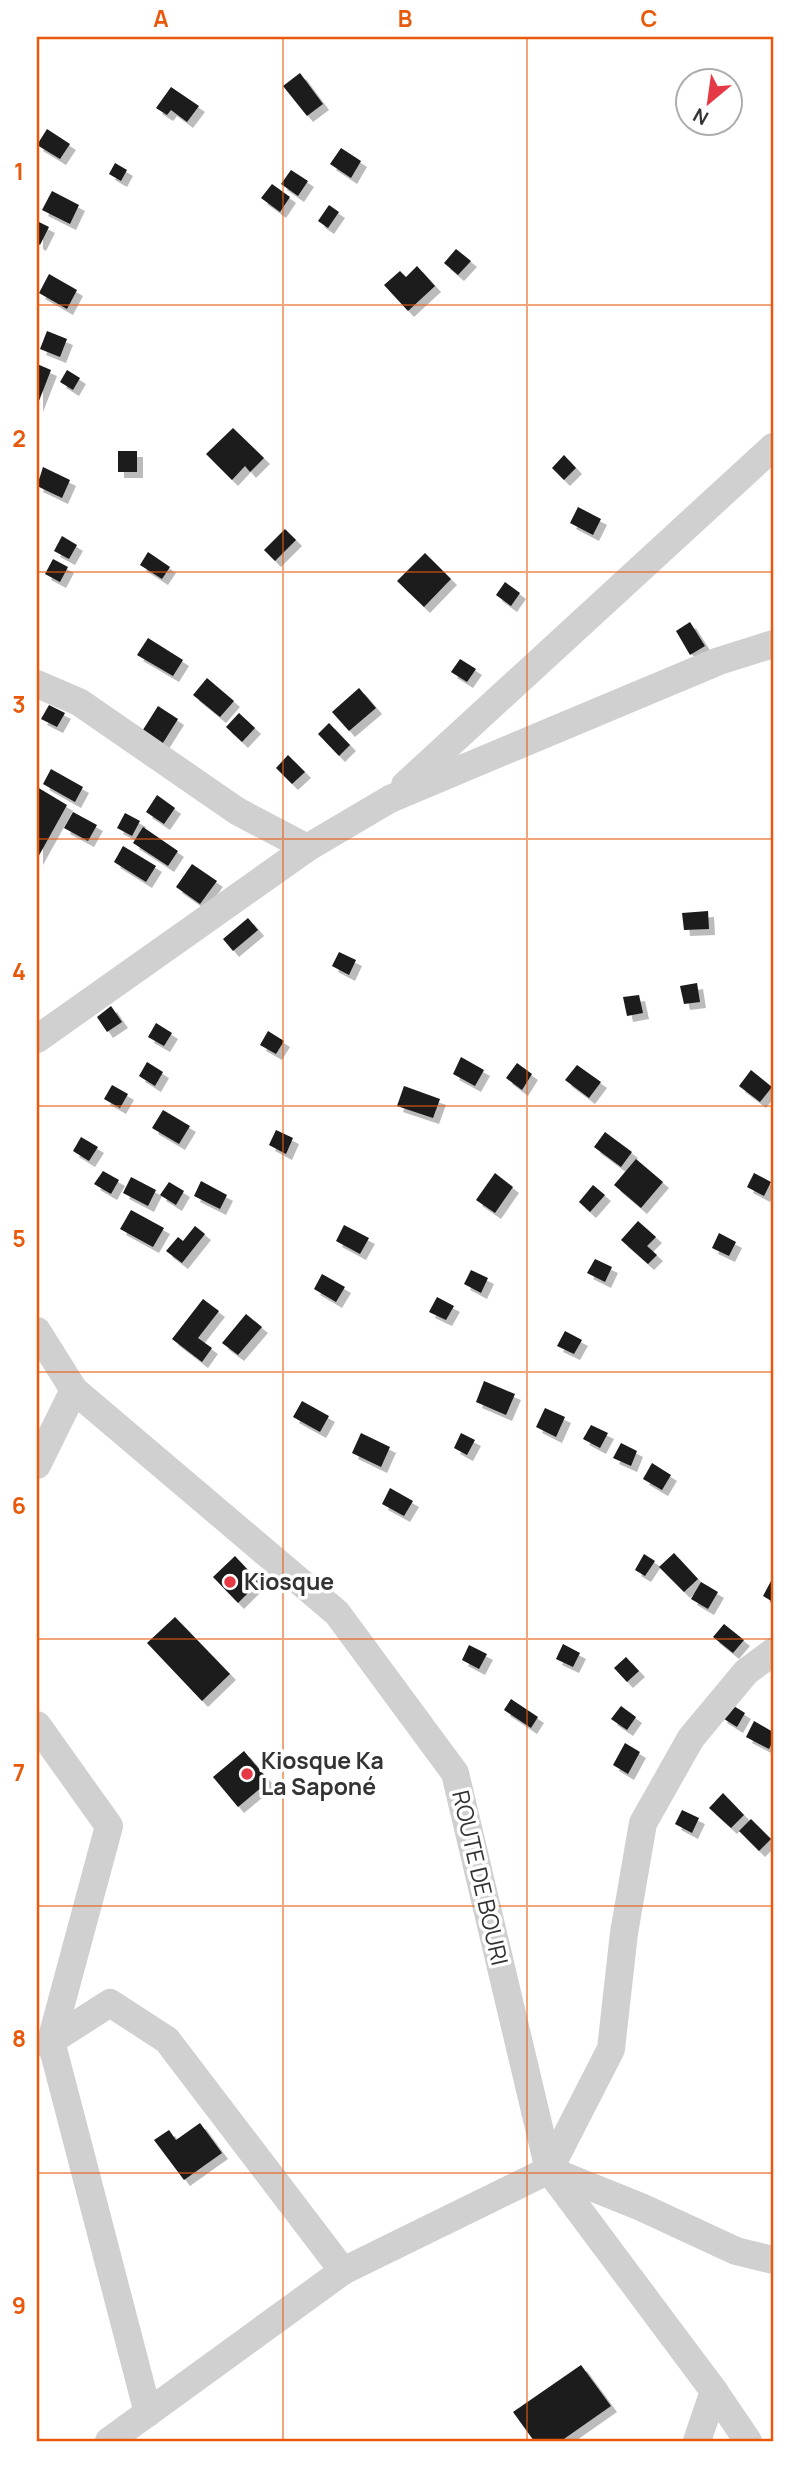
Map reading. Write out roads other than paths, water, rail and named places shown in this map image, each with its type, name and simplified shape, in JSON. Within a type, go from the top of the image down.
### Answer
[{"type":"street","points":[[390,799],[773,447]]},
{"type":"street","points":[[37,1038],[307,848],[390,799],[719,661],[773,644]]},
{"type":"street","points":[[37,684],[79,702],[237,811],[307,848]]},
{"type":"street","name":"ROUTE DE BOURI","points":[[37,1331],[74,1390],[337,1613],[455,1773],[549,2170],[714,2390],[748,2441]]},
{"type":"street","points":[[37,1465],[74,1390]]},
{"type":"street","points":[[109,2441],[343,2271],[549,2170],[611,2049],[624,1933],[643,1824],[691,1738],[746,1672],[773,1652]]},
{"type":"street","points":[[37,1725],[109,1826],[44,2046],[148,2413]]},
{"type":"street","points":[[44,2046],[110,2003],[167,2040],[343,2271]]},
{"type":"street","points":[[549,2170],[641,2207],[736,2251],[773,2260]]},
{"type":"street","points":[[697,2441],[714,2390]]},
{"type":"place","name":"Kiosque","points":[[230,1582]]},
{"type":"place","name":"Kiosque Ka La Saponé","points":[[247,1774]]}]
